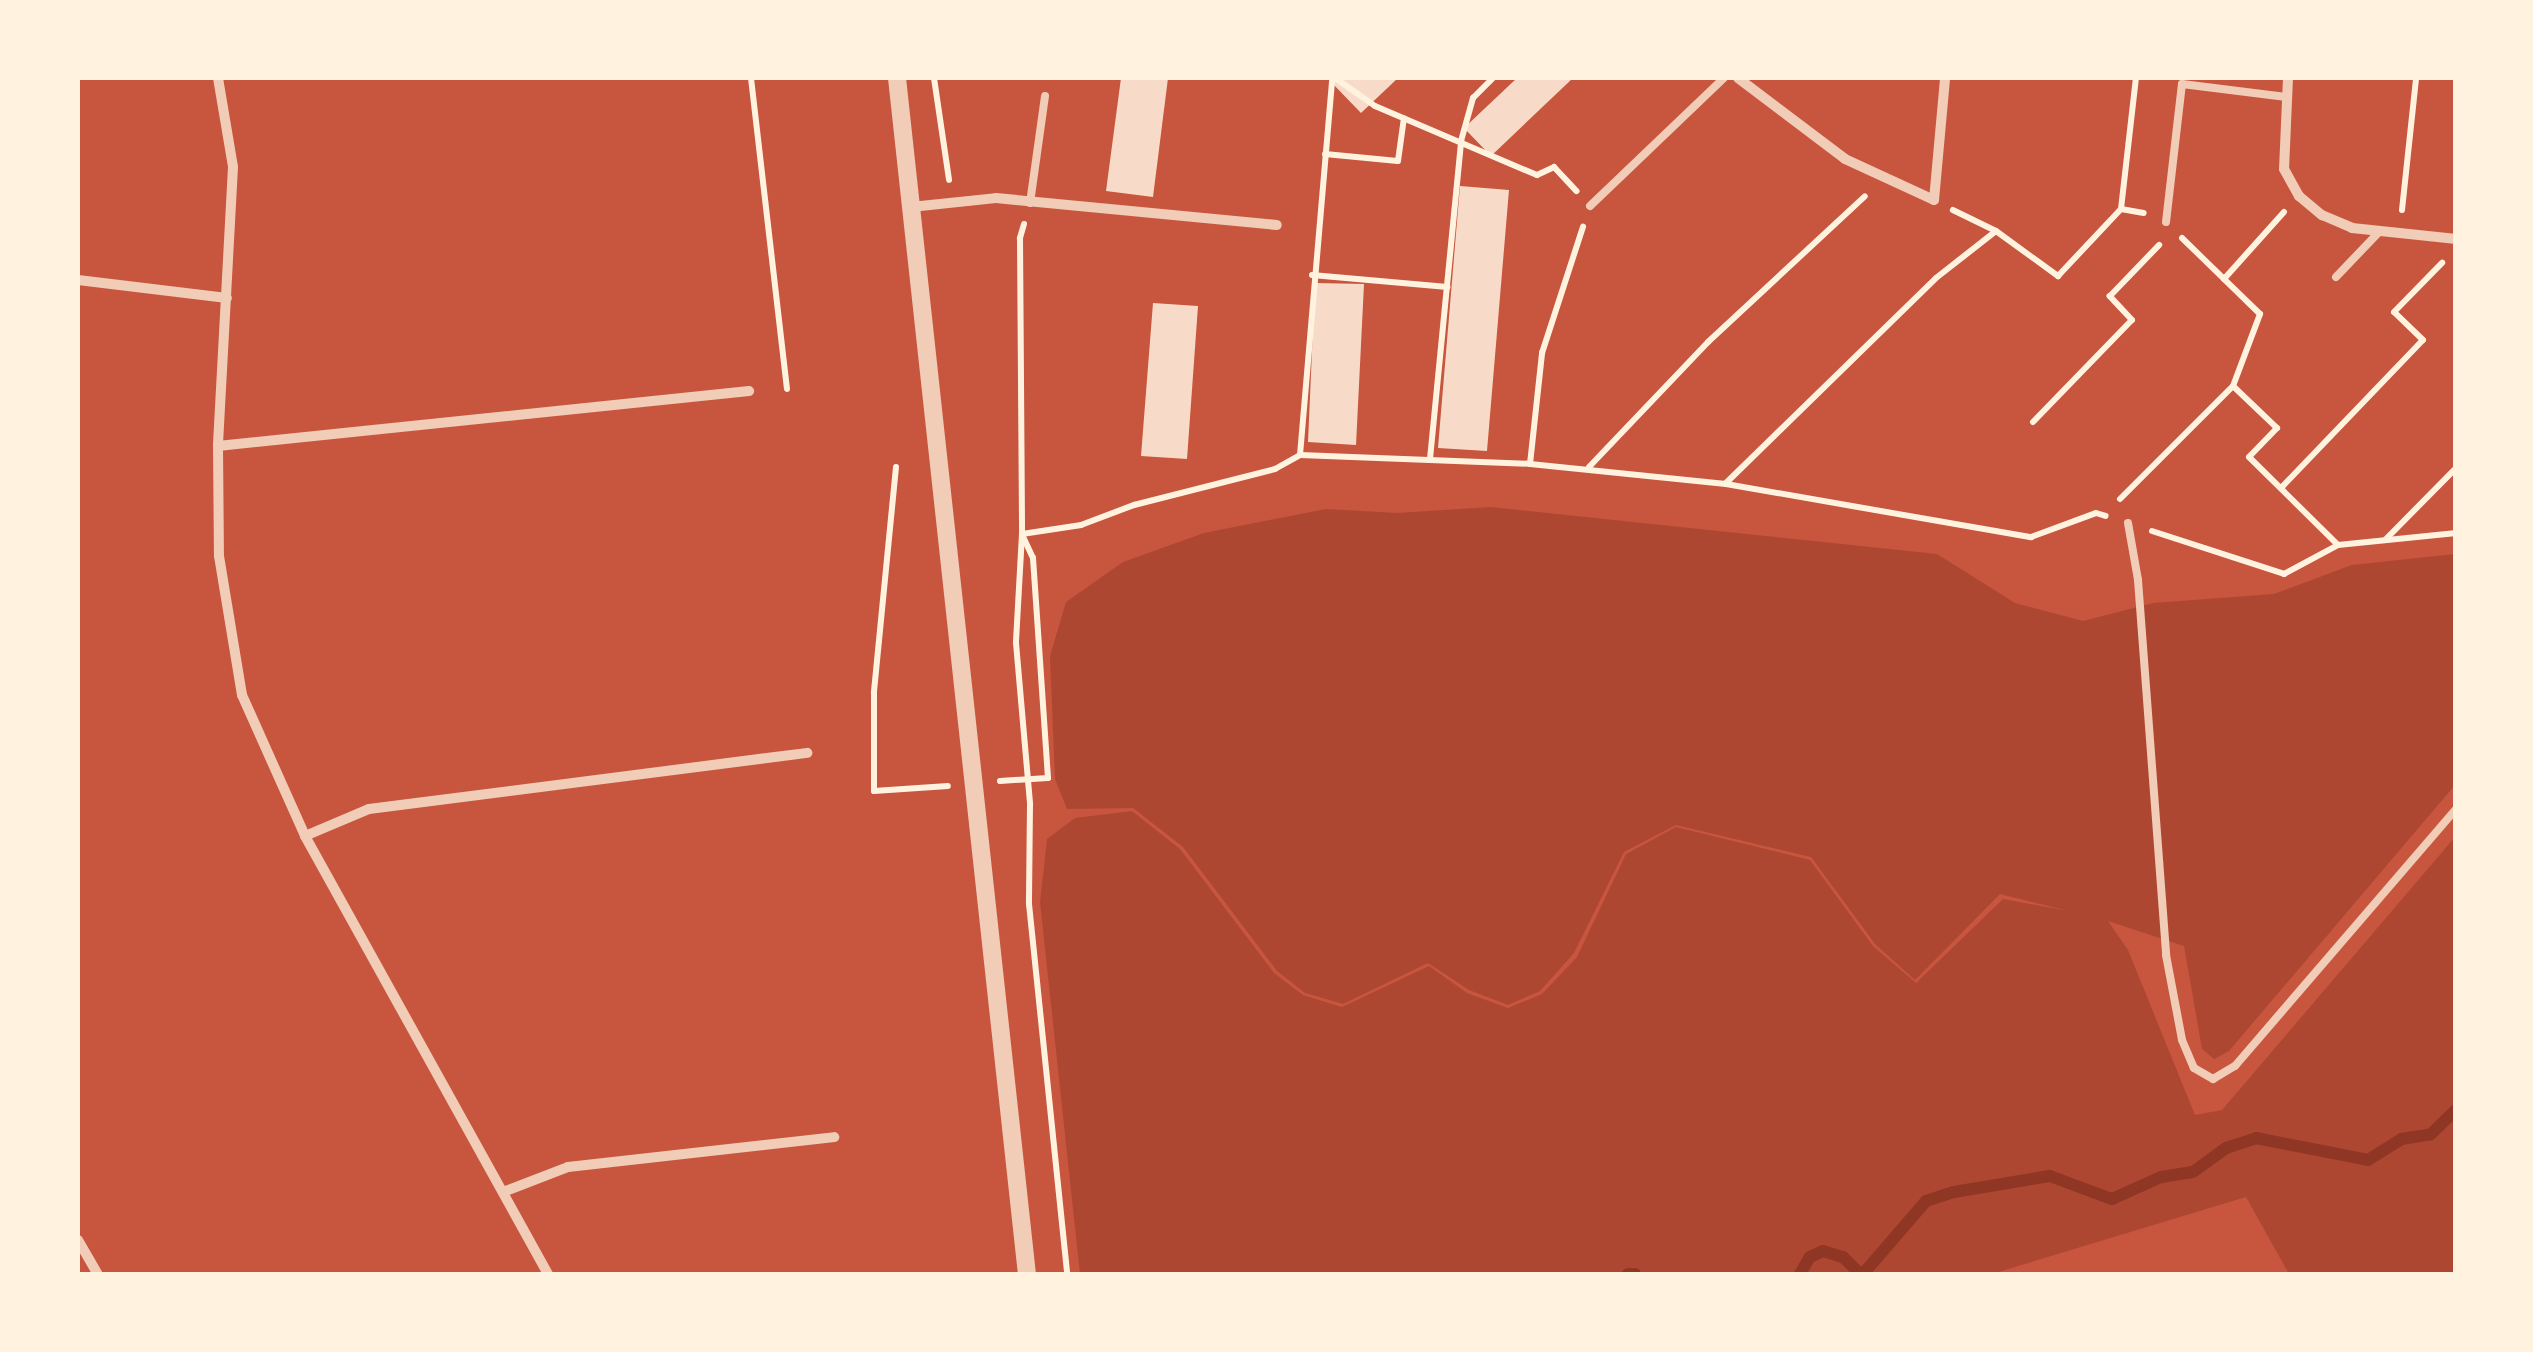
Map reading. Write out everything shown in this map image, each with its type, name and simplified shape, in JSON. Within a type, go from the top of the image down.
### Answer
[{"type":"street","points":[[232,78],[218,78],[233,167],[218,446],[220,556],[242,695],[305,836],[548,1274]]},
{"type":"street","points":[[897,78],[1027,1274]]},
{"type":"street","points":[[1738,78],[1845,159],[1934,200],[1945,78]]},
{"type":"street","points":[[2288,78],[2284,169],[2299,196],[2322,215],[2352,228],[2456,239]]},
{"type":"street","points":[[911,208],[996,198],[1277,225]]},
{"type":"street","points":[[78,280],[227,298]]},
{"type":"street","points":[[218,446],[749,391]]},
{"type":"street","points":[[305,836],[369,809],[807,753]]},
{"type":"street","points":[[503,1192],[568,1167],[834,1137]]},
{"type":"street","points":[[78,1240],[98,1274]]},
{"type":"lane","points":[[1590,206],[1724,78]]},
{"type":"lane","points":[[2166,222],[2182,84],[2286,96]]},
{"type":"lane","points":[[1030,202],[1045,96]]},
{"type":"lane","points":[[2336,277],[2380,231]]},
{"type":"lane","points":[[2128,523],[2138,580],[2166,956],[2182,1040],[2194,1068],[2213,1079],[2236,1066],[2456,809]]},
{"type":"path","points":[[751,78],[787,389]]},
{"type":"path","points":[[934,78],[952,202]]},
{"type":"path","points":[[1300,455],[1312,275],[1333,78],[1375,106],[1537,175],[1554,168],[1590,206],[1542,353],[1530,464]]},
{"type":"path","points":[[1430,459],[1462,141],[1472,98],[1493,78]]},
{"type":"path","points":[[1934,200],[1996,231],[2058,276],[2121,209],[2136,78]]},
{"type":"path","points":[[2400,233],[2416,78]]},
{"type":"path","points":[[1325,154],[1398,161],[1404,118]]},
{"type":"path","points":[[1588,468],[1708,342],[1885,178]]},
{"type":"path","points":[[2224,279],[2299,196]]},
{"type":"path","points":[[1030,202],[1020,238],[1022,534],[1016,643],[1030,804],[1029,904],[1067,1274]]},
{"type":"path","points":[[2104,515],[2233,386],[2260,314],[2159,215],[2121,209]]},
{"type":"path","points":[[2033,422],[2132,320],[2110,296],[2174,230]]},
{"type":"path","points":[[1726,484],[1922,291],[1996,231]]},
{"type":"path","points":[[2281,488],[2423,340],[2394,312],[2456,250]]},
{"type":"path","points":[[1312,275],[1447,287]]},
{"type":"path","points":[[2233,386],[2277,428],[2249,457],[2338,545]]},
{"type":"path","points":[[1022,534],[1081,525],[1134,505],[1275,469],[1300,455],[1588,468],[1726,484],[2031,536],[2096,513],[2284,574],[2338,545],[2456,533]]},
{"type":"path","points":[[874,791],[874,692],[896,466]]},
{"type":"path","points":[[2385,540],[2456,468]]},
{"type":"path","points":[[1022,534],[1033,558],[1044,674]]},
{"type":"shaded area","points":[[1491,507],[1937,554],[2015,603],[2083,621],[2153,603],[2274,594],[2352,565],[2455,554],[2455,785],[2229,1051],[2214,1059],[2202,1049],[2184,946],[2108,921],[2128,950],[2195,1115],[2222,1110],[2455,837],[2455,1274],[2289,1274],[2246,1197],[1992,1274],[1080,1274],[1040,902],[1047,839],[1075,818],[1132,811],[1180,849],[1274,973],[1303,995],[1342,1007],[1429,966],[1467,993],[1508,1008],[1542,994],[1577,957],[1626,854],[1676,827],[1810,860],[1873,946],[1916,983],[2003,899],[2069,911],[2000,894],[1915,980],[1875,944],[1811,857],[1676,825],[1624,852],[1574,953],[1540,991],[1508,1005],[1469,990],[1428,963],[1343,1004],[1305,993],[1277,971],[1183,847],[1133,808],[1067,809],[1055,779],[1050,656],[1066,602],[1123,562],[1204,533],[1326,509],[1397,513]]},
{"type":"building","points":[[1121,78],[1168,78],[1153,197],[1106,191]]},
{"type":"building","points":[[1338,78],[1398,78],[1361,113],[1332,83]]},
{"type":"building","points":[[1517,78],[1573,78],[1491,156],[1464,128]]},
{"type":"building","points":[[1460,186],[1509,190],[1487,451],[1438,448]]},
{"type":"building","points":[[1315,283],[1364,284],[1356,445],[1308,442]]},
{"type":"building","points":[[1153,303],[1198,306],[1187,459],[1141,456]]},
{"type":"waterway","points":[[1863,1274],[1926,1201],[1954,1192],[2050,1176],[2112,1199],[2161,1177],[2193,1172],[2226,1148],[2256,1138],[2368,1160],[2401,1139],[2431,1134],[2456,1110]]},
{"type":"waterway","points":[[1800,1274],[1810,1257],[1823,1251],[1843,1257],[1860,1274]]},
{"type":"waterway","points":[[1628,1274],[1635,1274]]}]
